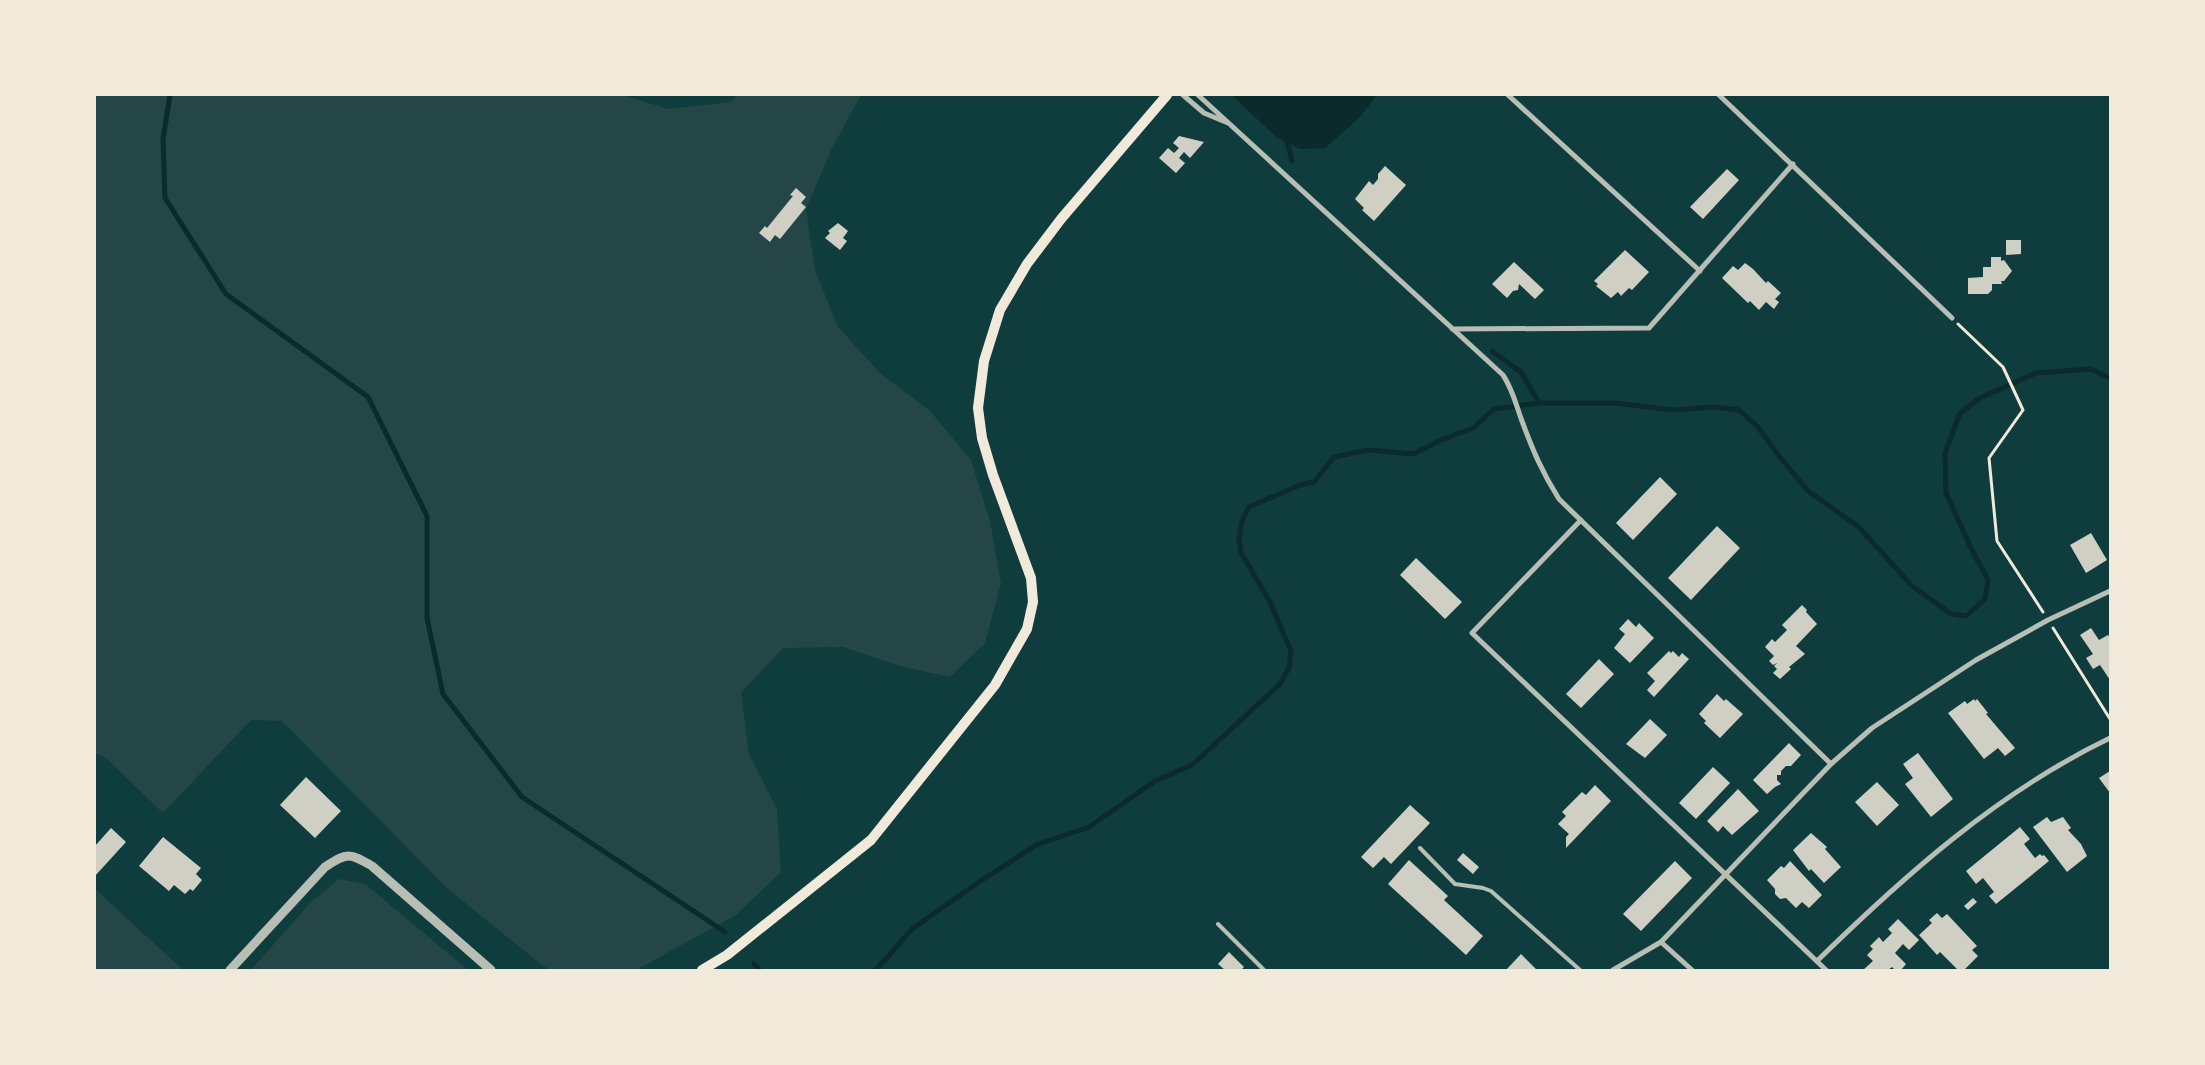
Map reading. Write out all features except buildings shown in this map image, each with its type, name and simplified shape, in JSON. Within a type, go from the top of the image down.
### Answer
[{"type":"main road","points":[[702,970],[727,955],[870,840],[995,685],[1027,629],[1033,602],[1031,578],[993,474],[982,438],[978,408],[984,361],[1000,310],[1027,264],[1061,219],[1167,95]]},
{"type":"street","points":[[1183,95],[1204,113],[1231,124]]},
{"type":"street","points":[[1198,95],[1503,375],[1512,389],[1521,419],[1541,470],[1559,499],[1831,764]]},
{"type":"street","points":[[1508,95],[1700,271]]},
{"type":"street","points":[[1719,95],[1952,318]]},
{"type":"street","points":[[1452,328],[1649,328],[1793,164]]},
{"type":"street","points":[[1581,520],[1472,633],[1826,970]]},
{"type":"street","points":[[1613,970],[1661,942],[1831,764],[1872,728],[1910,701],[1976,660],[2048,620],[2110,591]]},
{"type":"street","points":[[1817,961],[1885,895],[1929,857],[2031,782],[2110,738]]},
{"type":"street","points":[[230,970],[325,867],[341,856],[352,855],[372,866],[492,970]]},
{"type":"street","points":[[1661,942],[1692,970]]},
{"type":"lane","points":[[1420,848],[1455,884],[1491,891],[1580,970]]},
{"type":"lane","points":[[1218,924],[1264,970]]},
{"type":"path","points":[[1952,318],[2003,367],[2023,410],[1989,458],[1997,541],[2110,719]]},
{"type":"shaded area","points":[[95,95],[623,95],[668,109],[731,102],[737,95],[861,95],[832,148],[806,209],[815,270],[838,327],[880,373],[930,411],[971,460],[990,521],[1001,583],[985,643],[950,677],[900,666],[843,647],[783,648],[741,693],[749,754],[777,809],[781,872],[736,915],[636,970],[550,970],[538,962],[447,888],[282,721],[251,720],[163,813],[106,758],[95,753]]},
{"type":"shaded area","points":[[1232,95],[1377,95],[1359,118],[1325,148],[1300,149],[1276,137]]},
{"type":"shaded area","points":[[339,879],[365,884],[468,970],[251,970],[310,903]]},
{"type":"shaded area","points":[[95,889],[183,970],[95,970]]},
{"type":"waterway","points":[[170,95],[163,139],[165,198],[226,294],[368,397],[427,516],[427,618],[443,694],[522,797],[725,932]]},
{"type":"waterway","points":[[1286,138],[1292,161]]},
{"type":"waterway","points":[[1492,351],[1521,372],[1539,403]]},
{"type":"waterway","points":[[876,970],[912,929],[1036,845],[1089,827],[1155,781],[1192,765],[1279,685],[1289,668],[1291,651],[1269,600],[1241,553],[1239,539],[1242,521],[1249,507],[1300,485],[1314,482],[1334,457],[1368,450],[1413,454],[1441,440],[1473,428],[1494,409],[1539,403],[1615,403],[1673,410],[1714,407],[1739,410],[1757,426],[1808,491],[1859,527],[1911,585],[1951,614],[1966,616],[1985,599],[1988,580],[1946,493],[1945,453],[1960,413],[1980,398],[2036,373],[2091,369],[2110,378]]},
{"type":"waterway","points":[[754,964],[760,970]]}]
